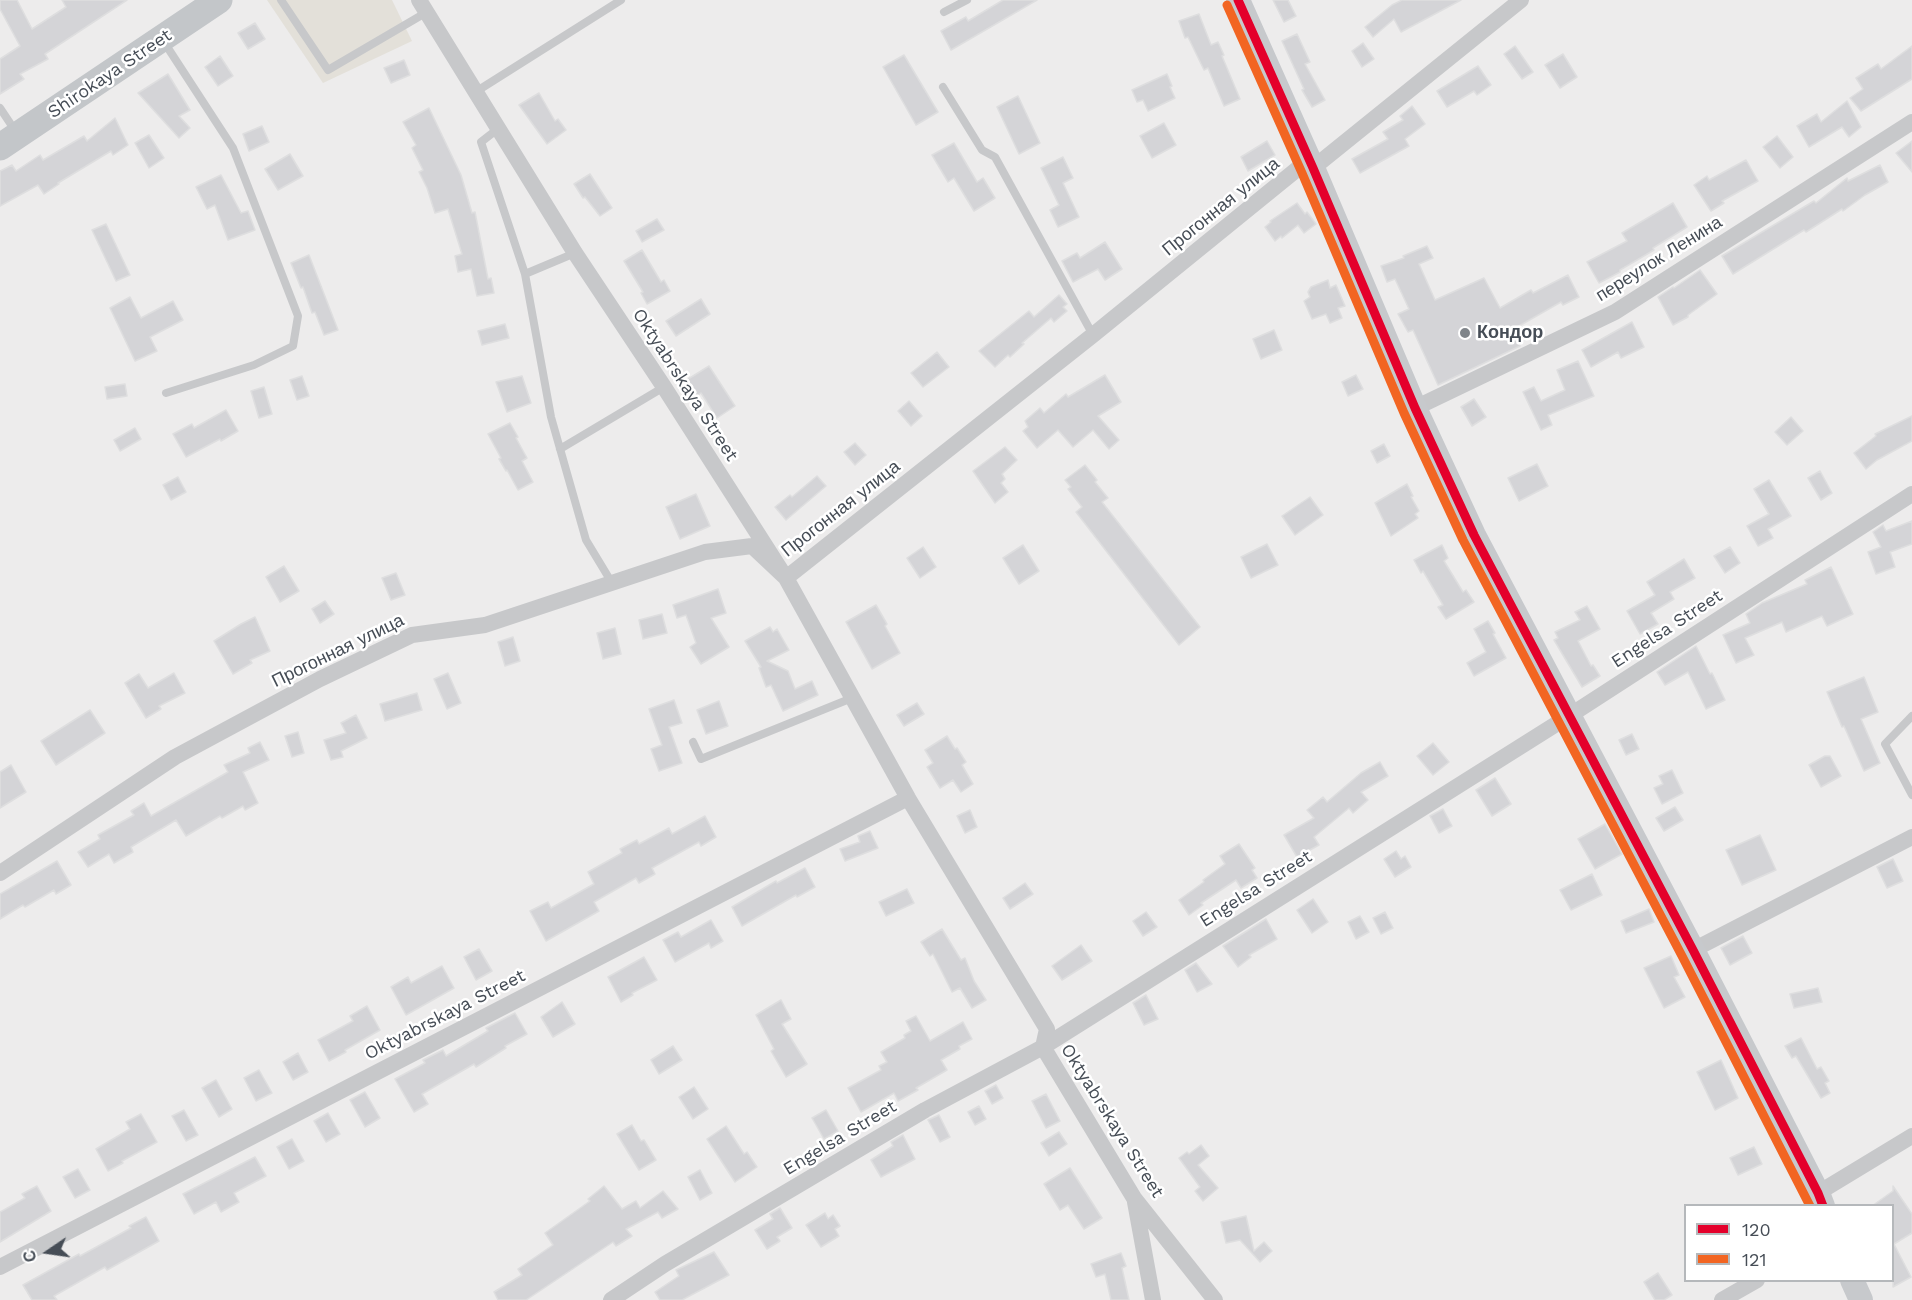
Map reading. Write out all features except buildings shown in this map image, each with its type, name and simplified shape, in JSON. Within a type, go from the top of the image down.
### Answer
[{"type":"main road","name":"Shirokaya Street","points":[[9,141],[219,0]]},
{"type":"street","points":[[1238,0],[1313,168],[1415,408],[1474,535],[1693,950],[1821,1201],[1912,1136]]},
{"type":"street","name":"Прогонная улица","points":[[0,873],[175,757],[320,679],[412,635],[485,625],[705,552],[752,546],[786,578],[1094,335],[1301,166],[1313,168],[1521,0]]},
{"type":"street","name":"Oktyabrskaya Street","points":[[423,6],[575,253],[786,578],[908,798],[1047,1029],[1043,1047],[1134,1198],[1215,1300]]},
{"type":"street","name":"переулок Ленина","points":[[1415,408],[1615,312],[1912,122]]},
{"type":"street","name":"Engelsa Street","points":[[611,1300],[665,1264],[925,1110],[1043,1047],[1569,716],[1912,494]]},
{"type":"street","name":"Oktyabrskaya Street","points":[[0,1267],[908,798]]},
{"type":"street","points":[[1693,950],[1912,837]]},
{"type":"street","points":[[1134,1198],[1153,1300]]},
{"type":"street","points":[[1722,1300],[1755,1282]]},
{"type":"street","points":[[1852,1282],[1861,1300]]},
{"type":"lane","points":[[281,0],[328,70],[423,6]]},
{"type":"lane","points":[[477,92],[621,0]]},
{"type":"lane","points":[[944,12],[967,0]]},
{"type":"lane","points":[[162,39],[233,148],[298,316],[293,346],[254,365],[166,393]]},
{"type":"lane","points":[[943,87],[982,150],[995,157],[1094,335]]},
{"type":"lane","points":[[0,108],[9,141]]},
{"type":"lane","points":[[499,128],[481,142],[525,274],[551,417],[586,540],[612,583]]},
{"type":"lane","points":[[525,274],[575,253]]},
{"type":"lane","points":[[560,449],[664,387]]},
{"type":"lane","points":[[693,742],[701,759],[852,698]]},
{"type":"lane","points":[[1912,716],[1885,744],[1912,795]]},
{"type":"shaded area","points":[[267,0],[392,0],[412,41],[323,83]]},
{"type":"transit line","name":"120","points":[[1238,0],[1313,168],[1415,408],[1474,535],[1693,950],[1822,1204]]},
{"type":"transit line","name":"121","points":[[1227,5],[1302,173],[1404,413],[1463,540],[1682,956],[1809,1204]]},
{"type":"place","name":"Кондор","points":[[1465,333]]}]
